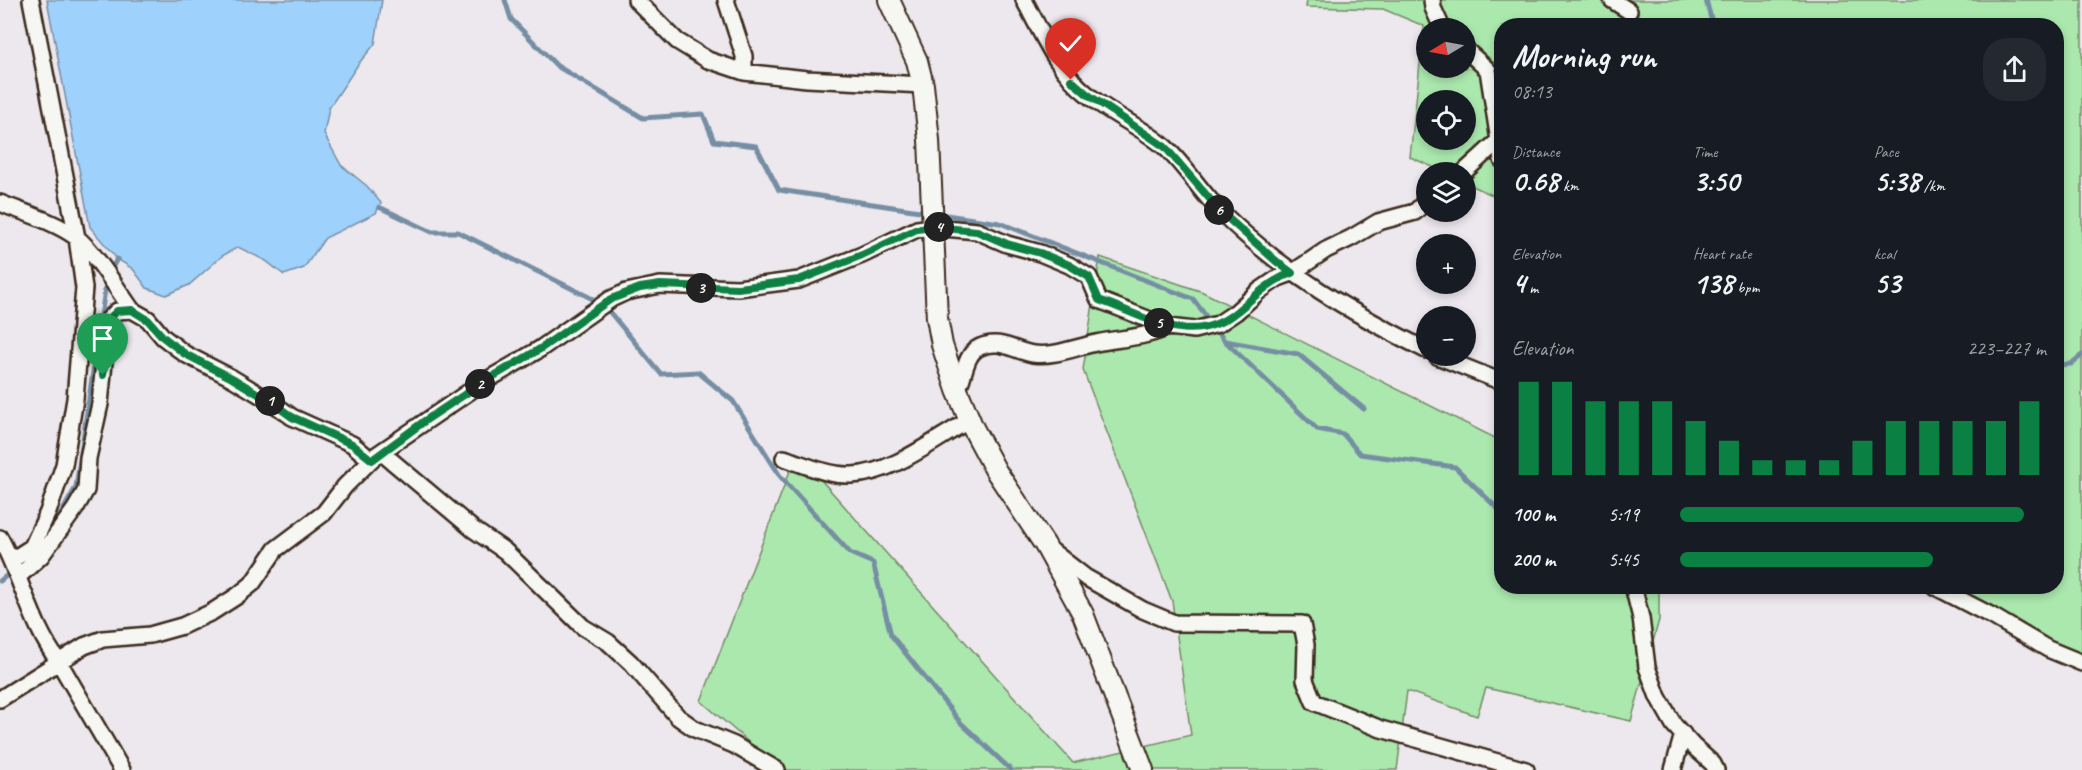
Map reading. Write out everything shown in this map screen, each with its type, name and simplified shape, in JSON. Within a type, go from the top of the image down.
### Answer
[{"type":"street","points":[[12,560],[32,547],[48,512],[64,465],[75,399],[84,288],[77,238],[31,0]]},
{"type":"street","points":[[636,0],[677,41],[708,60],[744,72],[923,85]]},
{"type":"street","points":[[726,0],[744,56],[744,72]]},
{"type":"street","points":[[889,0],[917,61],[923,85],[929,140],[937,318],[942,345],[957,390],[996,471],[1045,545],[1083,614],[1143,770]]},
{"type":"street","points":[[1024,0],[1053,55],[1071,80],[1087,94],[1165,147],[1221,212],[1276,261],[1332,300],[1416,345]]},
{"type":"street","points":[[1432,0],[1438,18]]},
{"type":"street","points":[[1612,0],[1629,12]]},
{"type":"street","points":[[1476,59],[1488,70],[1494,113]]},
{"type":"street","points":[[1475,162],[1494,145]]},
{"type":"street","points":[[0,203],[54,224],[77,238],[92,254],[132,310],[148,320],[163,337],[185,354],[232,378],[292,417],[376,456],[505,552],[583,627],[608,642],[631,663],[678,717],[695,729],[734,745],[777,770]]},
{"type":"street","points":[[0,699],[84,646],[103,639],[150,635],[182,626],[212,612],[237,596],[252,584],[276,549],[324,513],[345,486],[376,456],[482,383],[540,349],[611,299],[626,292],[660,285],[738,288],[799,280],[854,259],[917,229],[933,227],[977,231],[1007,244],[1040,253],[1069,265],[1089,277],[1099,300],[1167,327],[1194,330],[1218,324],[1236,312],[1259,291],[1278,278],[1292,273],[1326,250],[1378,222],[1416,210]]},
{"type":"street","points":[[19,576],[41,556],[86,490],[88,458],[100,404],[108,320],[117,311],[132,310]]},
{"type":"street","points":[[957,390],[962,382],[966,361],[978,347],[995,343],[1015,347],[1032,354],[1054,353],[1100,342],[1153,334],[1167,327]]},
{"type":"street","points":[[1462,366],[1494,379]]},
{"type":"street","points":[[783,459],[827,472],[851,475],[875,472],[901,460],[970,420]]},
{"type":"street","points":[[0,538],[12,560],[44,638],[122,770]]},
{"type":"street","points":[[1045,545],[1085,577],[1143,610],[1174,623],[1302,624],[1306,645],[1305,680],[1314,702],[1381,729],[1408,735],[1469,762],[1526,770]]},
{"type":"street","points":[[1635,594],[1641,618],[1647,668],[1658,697],[1674,725],[1713,764],[1716,770]]},
{"type":"street","points":[[1949,594],[2048,649],[2082,663]]},
{"type":"street","points":[[1673,770],[1683,734]]},
{"type":"green space","points":[[1307,0],[2082,0],[2082,661],[1957,594],[2064,594],[2064,18],[1494,18],[1494,196],[1476,188],[1476,162],[1421,162],[1410,157],[1416,101],[1416,150],[1476,150],[1476,90],[1417,90],[1418,78],[1476,78],[1476,18],[1416,18],[1416,23],[1383,9],[1306,7]]},
{"type":"green space","points":[[1100,257],[1203,292],[1494,438],[1494,594],[1659,594],[1659,620],[1631,721],[1486,688],[1477,716],[1407,691],[1397,770],[781,770],[701,701],[797,453],[1073,763],[1191,735],[1172,601],[1083,370]]},
{"type":"water","points":[[47,0],[382,0],[375,44],[359,63],[329,108],[324,134],[341,165],[367,186],[381,203],[376,213],[325,238],[304,268],[284,275],[266,261],[238,247],[222,256],[189,285],[166,295],[147,288],[133,269],[117,259],[90,227]]},
{"type":"waterway","points":[[505,0],[511,19],[557,66],[643,118],[703,114],[714,141],[756,146],[779,190],[1000,223],[1193,299],[1224,340],[1317,429],[1343,434],[1360,454],[1455,467],[1494,505]]},
{"type":"waterway","points":[[1706,0],[1711,18]]},
{"type":"waterway","points":[[379,207],[432,232],[458,232],[603,304],[661,374],[698,372],[733,401],[780,476],[850,553],[873,563],[891,635],[960,722],[1011,770]]},
{"type":"waterway","points":[[52,530],[76,487],[107,276],[117,259]]},
{"type":"waterway","points":[[1225,341],[1298,354],[1364,409]]},
{"type":"waterway","points":[[2064,364],[2071,364],[2082,355]]},
{"type":"waterway","points":[[0,581],[27,559]]},
{"type":"route","points":[[103,375],[108,320],[117,311],[132,310],[148,320],[163,337],[185,354],[232,378],[292,417],[352,444],[372,460],[426,420],[482,383],[540,349],[611,299],[626,292],[660,285],[712,289],[799,280],[862,255],[917,229],[942,227],[977,231],[1007,244],[1040,253],[1069,265],[1089,277],[1099,300],[1167,327],[1194,330],[1218,324],[1236,312],[1259,291],[1278,278],[1292,273],[1221,212],[1165,147],[1110,111],[1071,80]]}]
